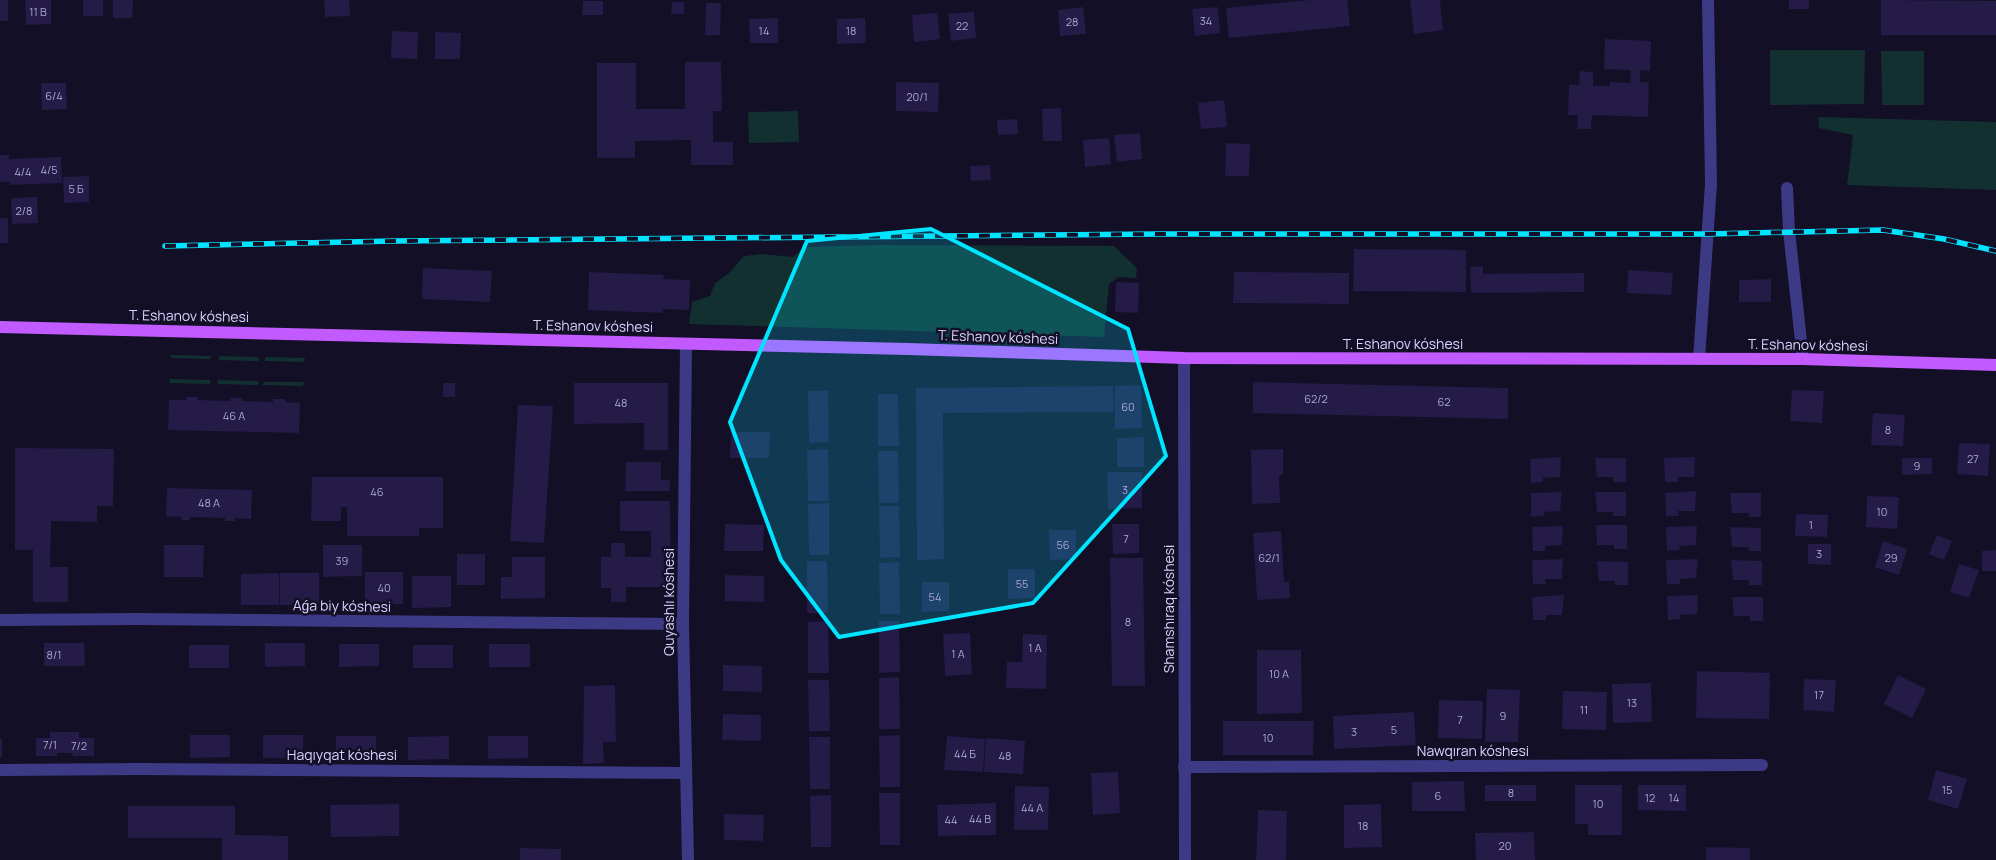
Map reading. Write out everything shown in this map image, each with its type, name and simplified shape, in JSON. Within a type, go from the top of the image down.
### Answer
[{"type":"main road","name":"T. Eshanov kóshesi","points":[[0,327],[1184,358],[1803,359],[1996,365]]},
{"type":"street","points":[[1699,360],[1711,184],[1708,0]]},
{"type":"street","points":[[1787,188],[1789,230],[1803,359]]},
{"type":"street","name":"Quyashlı kóshesi","points":[[686,344],[684,624],[685,773],[688,860]]},
{"type":"street","name":"Shamshıraq kóshesi","points":[[1184,358],[1184,767],[1186,860]]},
{"type":"street","name":"Aǵa biy kóshesi","points":[[0,620],[137,619],[684,624]]},
{"type":"street","name":"Nawqıran kóshesi","points":[[1184,767],[1762,766]]},
{"type":"street","name":"Haqıyqat kóshesi","points":[[0,770],[139,769],[685,773]]},
{"type":"highlighted area","points":[[931,229],[1128,329],[1166,456],[1033,603],[839,637],[781,560],[730,422],[807,241]]},
{"type":"green space","points":[[1770,50],[1865,50],[1864,104],[1770,105]]},
{"type":"green space","points":[[1881,51],[1924,51],[1924,105],[1882,105]]},
{"type":"green space","points":[[798,111],[799,142],[749,143],[748,112]]},
{"type":"green space","points":[[1818,117],[1996,122],[1996,190],[1847,185],[1853,135],[1819,128]]},
{"type":"green space","points":[[877,245],[1114,246],[1137,268],[1136,278],[1119,277],[1109,284],[1104,337],[689,324],[692,302],[710,296],[715,283],[729,273],[744,256],[762,254],[793,257],[804,247]]},
{"type":"green space","points":[[171,355],[211,356],[211,359],[171,358]]},
{"type":"green space","points":[[219,356],[259,357],[258,361],[219,360]]},
{"type":"green space","points":[[265,357],[305,358],[304,362],[265,361]]},
{"type":"green space","points":[[170,379],[210,380],[210,384],[170,383]]},
{"type":"green space","points":[[218,380],[258,381],[258,385],[218,384]]},
{"type":"green space","points":[[264,382],[304,382],[303,386],[263,385]]},
{"type":"building","points":[[0,0],[8,0],[8,21],[0,21]]},
{"type":"building","points":[[25,0],[51,0],[51,24],[26,25]]},
{"type":"building","points":[[83,0],[103,0],[103,16],[83,16]]},
{"type":"building","points":[[113,0],[133,0],[132,18],[113,18]]},
{"type":"building","points":[[324,0],[349,0],[350,16],[325,17]]},
{"type":"building","points":[[1310,0],[1347,0],[1350,26],[1229,38],[1226,8]]},
{"type":"building","points":[[1410,0],[1440,0],[1443,30],[1414,34]]},
{"type":"building","points":[[1789,0],[1809,0],[1809,9],[1789,9]]},
{"type":"building","points":[[1881,0],[1996,1],[1996,35],[1881,35]]},
{"type":"building","points":[[583,1],[603,1],[603,15],[582,15]]},
{"type":"building","points":[[672,2],[684,2],[684,14],[671,14]]},
{"type":"building","points":[[706,3],[721,3],[720,35],[705,35]]},
{"type":"building","points":[[1083,7],[1086,34],[1060,36],[1058,10]]},
{"type":"building","points":[[1218,7],[1220,33],[1195,36],[1192,9]]},
{"type":"building","points":[[974,12],[976,38],[951,41],[948,14]]},
{"type":"building","points":[[937,13],[940,39],[914,42],[912,15]]},
{"type":"building","points":[[778,18],[778,43],[750,43],[749,19]]},
{"type":"building","points":[[865,18],[866,43],[837,44],[837,19]]},
{"type":"building","points":[[392,31],[418,32],[417,59],[391,58]]},
{"type":"building","points":[[435,32],[461,33],[460,59],[435,59]]},
{"type":"building","points":[[1605,39],[1651,41],[1650,71],[1640,70],[1640,82],[1649,82],[1648,117],[1592,115],[1591,129],[1577,129],[1578,115],[1568,115],[1569,85],[1579,85],[1580,71],[1593,72],[1593,86],[1610,86],[1610,82],[1630,83],[1631,70],[1604,69]]},
{"type":"building","points":[[685,62],[721,62],[722,111],[713,111],[713,142],[733,142],[733,165],[691,165],[691,140],[635,141],[635,158],[597,158],[597,63],[636,63],[636,109],[685,109]]},
{"type":"building","points":[[896,82],[939,83],[938,112],[896,111]]},
{"type":"building","points":[[41,83],[66,83],[67,109],[42,110]]},
{"type":"building","points":[[1224,100],[1227,127],[1201,129],[1198,103]]},
{"type":"building","points":[[1061,108],[1062,141],[1043,141],[1042,109]]},
{"type":"building","points":[[1017,119],[1018,134],[998,135],[997,120]]},
{"type":"building","points":[[1140,133],[1142,159],[1117,162],[1114,135]]},
{"type":"building","points":[[1109,138],[1111,164],[1085,167],[1083,140]]},
{"type":"building","points":[[1226,143],[1250,144],[1249,176],[1225,176]]},
{"type":"building","points":[[0,155],[9,155],[9,159],[61,157],[62,183],[10,185],[10,182],[0,182]]},
{"type":"building","points":[[990,165],[991,180],[971,181],[970,166]]},
{"type":"building","points":[[89,176],[89,202],[64,203],[63,177]]},
{"type":"building","points":[[37,197],[38,223],[12,224],[11,198]]},
{"type":"building","points":[[0,218],[8,218],[8,243],[0,243]]},
{"type":"building","points":[[1354,249],[1466,250],[1466,292],[1353,291]]},
{"type":"building","points":[[1483,266],[1483,274],[1584,273],[1584,292],[1471,293],[1470,267]]},
{"type":"building","points":[[423,268],[492,271],[490,302],[422,299]]},
{"type":"building","points":[[1628,270],[1673,273],[1671,295],[1627,293]]},
{"type":"building","points":[[589,272],[664,275],[663,279],[690,280],[689,310],[663,309],[662,313],[588,310]]},
{"type":"building","points":[[1234,272],[1349,273],[1349,304],[1233,303]]},
{"type":"building","points":[[1771,279],[1771,302],[1739,302],[1739,280]]},
{"type":"building","points":[[1116,282],[1139,283],[1138,313],[1115,312]]},
{"type":"building","points":[[1253,382],[1508,388],[1508,419],[1253,413]]},
{"type":"building","points":[[443,383],[455,383],[455,397],[443,397]]},
{"type":"building","points":[[574,383],[668,383],[668,450],[644,450],[644,423],[574,424]]},
{"type":"building","points":[[1141,385],[1142,428],[1115,429],[1115,386]]},
{"type":"building","points":[[1113,386],[1114,412],[943,413],[944,559],[917,560],[916,388]]},
{"type":"building","points":[[1792,390],[1824,391],[1822,423],[1790,421]]},
{"type":"building","points":[[808,391],[828,391],[829,442],[809,443]]},
{"type":"building","points":[[878,394],[898,394],[899,446],[878,446]]},
{"type":"building","points":[[186,397],[198,397],[198,400],[230,401],[231,398],[242,398],[242,401],[273,402],[273,399],[285,399],[285,402],[300,403],[299,433],[168,430],[169,400],[186,400]]},
{"type":"building","points":[[518,405],[553,406],[544,543],[510,541]]},
{"type":"building","points":[[1873,413],[1905,415],[1903,446],[1871,445]]},
{"type":"building","points":[[731,432],[770,432],[769,458],[730,458]]},
{"type":"building","points":[[1144,437],[1144,467],[1117,467],[1117,438]]},
{"type":"building","points":[[1959,443],[1990,444],[1988,476],[1957,474]]},
{"type":"building","points":[[15,448],[114,449],[113,506],[97,506],[97,522],[51,521],[50,567],[68,567],[68,602],[33,602],[33,550],[15,550]]},
{"type":"building","points":[[828,449],[829,501],[808,501],[807,450]]},
{"type":"building","points":[[1283,449],[1283,475],[1279,475],[1280,503],[1252,504],[1251,450]]},
{"type":"building","points":[[878,451],[898,451],[899,503],[879,503]]},
{"type":"building","points":[[1561,457],[1560,477],[1543,478],[1543,482],[1531,483],[1530,459]]},
{"type":"building","points":[[1695,457],[1694,477],[1678,477],[1678,482],[1665,482],[1664,458]]},
{"type":"building","points":[[1595,458],[1626,458],[1626,482],[1613,482],[1613,477],[1597,477]]},
{"type":"building","points":[[1902,458],[1932,458],[1932,474],[1902,475]]},
{"type":"building","points":[[626,462],[661,462],[661,480],[670,480],[670,491],[625,491]]},
{"type":"building","points":[[1107,472],[1142,472],[1142,508],[1108,509]]},
{"type":"building","points":[[312,477],[443,477],[443,528],[419,528],[419,536],[347,536],[347,507],[341,507],[341,521],[311,521]]},
{"type":"building","points":[[167,488],[252,490],[251,519],[235,518],[235,521],[225,521],[225,518],[190,517],[190,520],[181,520],[181,517],[166,516]]},
{"type":"building","points":[[1696,491],[1695,511],[1678,511],[1679,516],[1666,516],[1665,493]]},
{"type":"building","points":[[1562,492],[1560,511],[1544,512],[1544,516],[1531,517],[1531,493]]},
{"type":"building","points":[[1595,492],[1626,492],[1626,516],[1613,516],[1613,512],[1597,512]]},
{"type":"building","points":[[1730,493],[1761,493],[1761,517],[1749,517],[1749,513],[1732,513]]},
{"type":"building","points":[[1867,496],[1899,497],[1897,529],[1866,527]]},
{"type":"building","points":[[620,501],[670,501],[671,587],[626,587],[626,602],[611,602],[611,588],[601,588],[601,557],[611,557],[611,543],[625,543],[625,557],[651,557],[651,531],[620,531]]},
{"type":"building","points":[[829,503],[829,555],[809,555],[808,504]]},
{"type":"building","points":[[879,506],[899,506],[900,557],[880,558]]},
{"type":"building","points":[[1796,514],[1828,515],[1827,537],[1795,536]]},
{"type":"building","points":[[725,524],[764,525],[763,551],[724,551]]},
{"type":"building","points":[[1112,524],[1139,524],[1139,553],[1113,554]]},
{"type":"building","points":[[1596,525],[1627,525],[1627,549],[1614,549],[1614,545],[1597,545]]},
{"type":"building","points":[[1563,526],[1562,545],[1545,546],[1545,551],[1533,551],[1532,527]]},
{"type":"building","points":[[1697,526],[1696,545],[1679,546],[1680,550],[1667,551],[1666,527]]},
{"type":"building","points":[[1730,527],[1761,528],[1761,551],[1749,551],[1749,547],[1732,547]]},
{"type":"building","points":[[1049,530],[1076,530],[1076,559],[1050,560]]},
{"type":"building","points":[[1281,531],[1284,582],[1289,582],[1290,598],[1257,600],[1253,533]]},
{"type":"building","points":[[1937,535],[1952,541],[1944,560],[1929,554]]},
{"type":"building","points":[[1883,541],[1907,549],[1899,575],[1875,567]]},
{"type":"building","points":[[1808,544],[1831,544],[1831,565],[1808,564]]},
{"type":"building","points":[[164,545],[204,545],[203,577],[164,577]]},
{"type":"building","points":[[323,545],[362,545],[362,576],[323,577]]},
{"type":"building","points":[[1996,550],[1996,571],[1982,571],[1982,551]]},
{"type":"building","points":[[457,554],[485,554],[485,585],[457,585]]},
{"type":"building","points":[[512,557],[545,557],[545,598],[501,599],[501,577],[512,577]]},
{"type":"building","points":[[1110,558],[1143,558],[1145,686],[1112,686]]},
{"type":"building","points":[[1563,559],[1562,579],[1545,579],[1546,584],[1533,584],[1532,560]]},
{"type":"building","points":[[1698,559],[1696,578],[1680,579],[1680,584],[1667,584],[1666,560]]},
{"type":"building","points":[[1731,560],[1762,561],[1762,585],[1749,585],[1749,580],[1733,580]]},
{"type":"building","points":[[807,561],[827,561],[828,613],[807,613]]},
{"type":"building","points":[[1597,561],[1628,562],[1628,585],[1615,585],[1615,581],[1599,581]]},
{"type":"building","points":[[899,562],[900,614],[880,614],[879,563]]},
{"type":"building","points":[[1959,564],[1979,570],[1969,598],[1950,592]]},
{"type":"building","points":[[1008,569],[1035,569],[1035,598],[1008,599]]},
{"type":"building","points":[[365,572],[403,572],[403,604],[365,604]]},
{"type":"building","points":[[279,573],[279,605],[241,605],[241,574]]},
{"type":"building","points":[[280,573],[319,573],[319,605],[280,605]]},
{"type":"building","points":[[725,575],[764,576],[764,602],[725,601]]},
{"type":"building","points":[[412,576],[451,576],[451,607],[412,608]]},
{"type":"building","points":[[922,582],[949,582],[949,611],[922,612]]},
{"type":"building","points":[[1564,595],[1562,615],[1546,615],[1546,620],[1533,620],[1532,597]]},
{"type":"building","points":[[1698,595],[1697,614],[1680,615],[1680,619],[1668,620],[1667,596]]},
{"type":"building","points":[[1732,597],[1763,597],[1763,621],[1750,621],[1750,616],[1734,616]]},
{"type":"building","points":[[828,621],[829,673],[808,673],[808,622]]},
{"type":"building","points":[[879,621],[899,621],[900,672],[879,673]]},
{"type":"building","points":[[970,633],[972,674],[945,676],[943,634]]},
{"type":"building","points":[[1023,634],[1047,635],[1046,689],[1006,688],[1007,662],[1022,662]]},
{"type":"building","points":[[44,643],[84,643],[85,666],[44,666]]},
{"type":"building","points":[[265,643],[305,643],[305,666],[265,667]]},
{"type":"building","points":[[339,644],[379,644],[379,666],[339,667]]},
{"type":"building","points":[[489,644],[530,644],[530,667],[489,667]]},
{"type":"building","points":[[189,645],[229,645],[229,668],[189,668]]},
{"type":"building","points":[[413,645],[453,645],[453,668],[413,668]]},
{"type":"building","points":[[1257,650],[1301,650],[1302,713],[1257,714]]},
{"type":"building","points":[[723,665],[762,666],[762,692],[723,691]]},
{"type":"building","points":[[1697,671],[1770,673],[1769,719],[1696,718]]},
{"type":"building","points":[[1898,675],[1926,689],[1912,718],[1884,704]]},
{"type":"building","points":[[899,677],[900,729],[879,729],[879,678]]},
{"type":"building","points":[[1804,679],[1836,680],[1834,712],[1803,710]]},
{"type":"building","points":[[808,680],[829,680],[830,731],[809,731]]},
{"type":"building","points":[[1651,683],[1652,722],[1613,723],[1612,684]]},
{"type":"building","points":[[615,685],[616,742],[603,742],[604,763],[583,764],[584,686]]},
{"type":"building","points":[[1487,689],[1520,690],[1518,742],[1485,742]]},
{"type":"building","points":[[1563,691],[1607,692],[1606,730],[1562,729]]},
{"type":"building","points":[[1439,700],[1483,701],[1482,739],[1438,738]]},
{"type":"building","points":[[1414,712],[1416,745],[1334,749],[1333,716]]},
{"type":"building","points":[[723,714],[761,715],[761,741],[722,740]]},
{"type":"building","points":[[1223,721],[1314,721],[1313,755],[1223,755]]},
{"type":"building","points":[[50,732],[79,732],[79,738],[94,738],[94,756],[73,756],[72,753],[57,753],[57,756],[36,756],[36,738],[50,738]]},
{"type":"building","points":[[190,735],[230,735],[230,757],[190,758]]},
{"type":"building","points":[[263,735],[303,735],[303,758],[263,758]]},
{"type":"building","points":[[900,735],[900,787],[880,787],[879,736]]},
{"type":"building","points":[[336,736],[376,736],[376,759],[336,759]]},
{"type":"building","points":[[449,736],[449,759],[408,760],[408,737]]},
{"type":"building","points":[[488,736],[528,736],[528,758],[488,759]]},
{"type":"building","points":[[947,736],[985,739],[983,772],[944,770]]},
{"type":"building","points":[[809,737],[830,737],[830,789],[810,789]]},
{"type":"building","points":[[986,738],[1025,741],[1023,774],[984,772]]},
{"type":"building","points":[[0,739],[2,739],[2,757],[0,757]]},
{"type":"building","points":[[1936,770],[1967,779],[1958,809],[1928,800]]},
{"type":"building","points":[[1118,772],[1120,813],[1093,815],[1091,773]]},
{"type":"building","points":[[1464,781],[1465,811],[1412,811],[1412,782]]},
{"type":"building","points":[[1485,785],[1536,785],[1536,801],[1485,801]]},
{"type":"building","points":[[1575,785],[1622,785],[1622,835],[1588,835],[1588,824],[1575,824]]},
{"type":"building","points":[[1638,785],[1686,785],[1686,811],[1638,810]]},
{"type":"building","points":[[1015,786],[1049,787],[1048,830],[1014,830]]},
{"type":"building","points":[[879,793],[900,793],[900,845],[880,845]]},
{"type":"building","points":[[831,795],[831,847],[811,847],[810,796]]},
{"type":"building","points":[[996,803],[996,835],[938,836],[937,805]]},
{"type":"building","points":[[399,804],[399,836],[331,837],[330,805]]},
{"type":"building","points":[[1381,804],[1382,847],[1344,848],[1344,805]]},
{"type":"building","points":[[128,806],[235,806],[235,835],[288,836],[288,860],[222,860],[222,838],[128,838]]},
{"type":"building","points":[[1258,810],[1287,811],[1286,860],[1256,860]]},
{"type":"building","points":[[724,814],[764,815],[763,841],[724,840]]},
{"type":"building","points":[[1534,832],[1535,860],[1476,860],[1475,833]]},
{"type":"building","points":[[1706,847],[1750,848],[1750,860],[1706,860]]},
{"type":"building","points":[[520,848],[561,849],[561,860],[520,860]]},
{"type":"railway","points":[[165,246],[394,241],[1159,234],[1707,234],[1883,230],[1944,239],[1996,251]]}]
